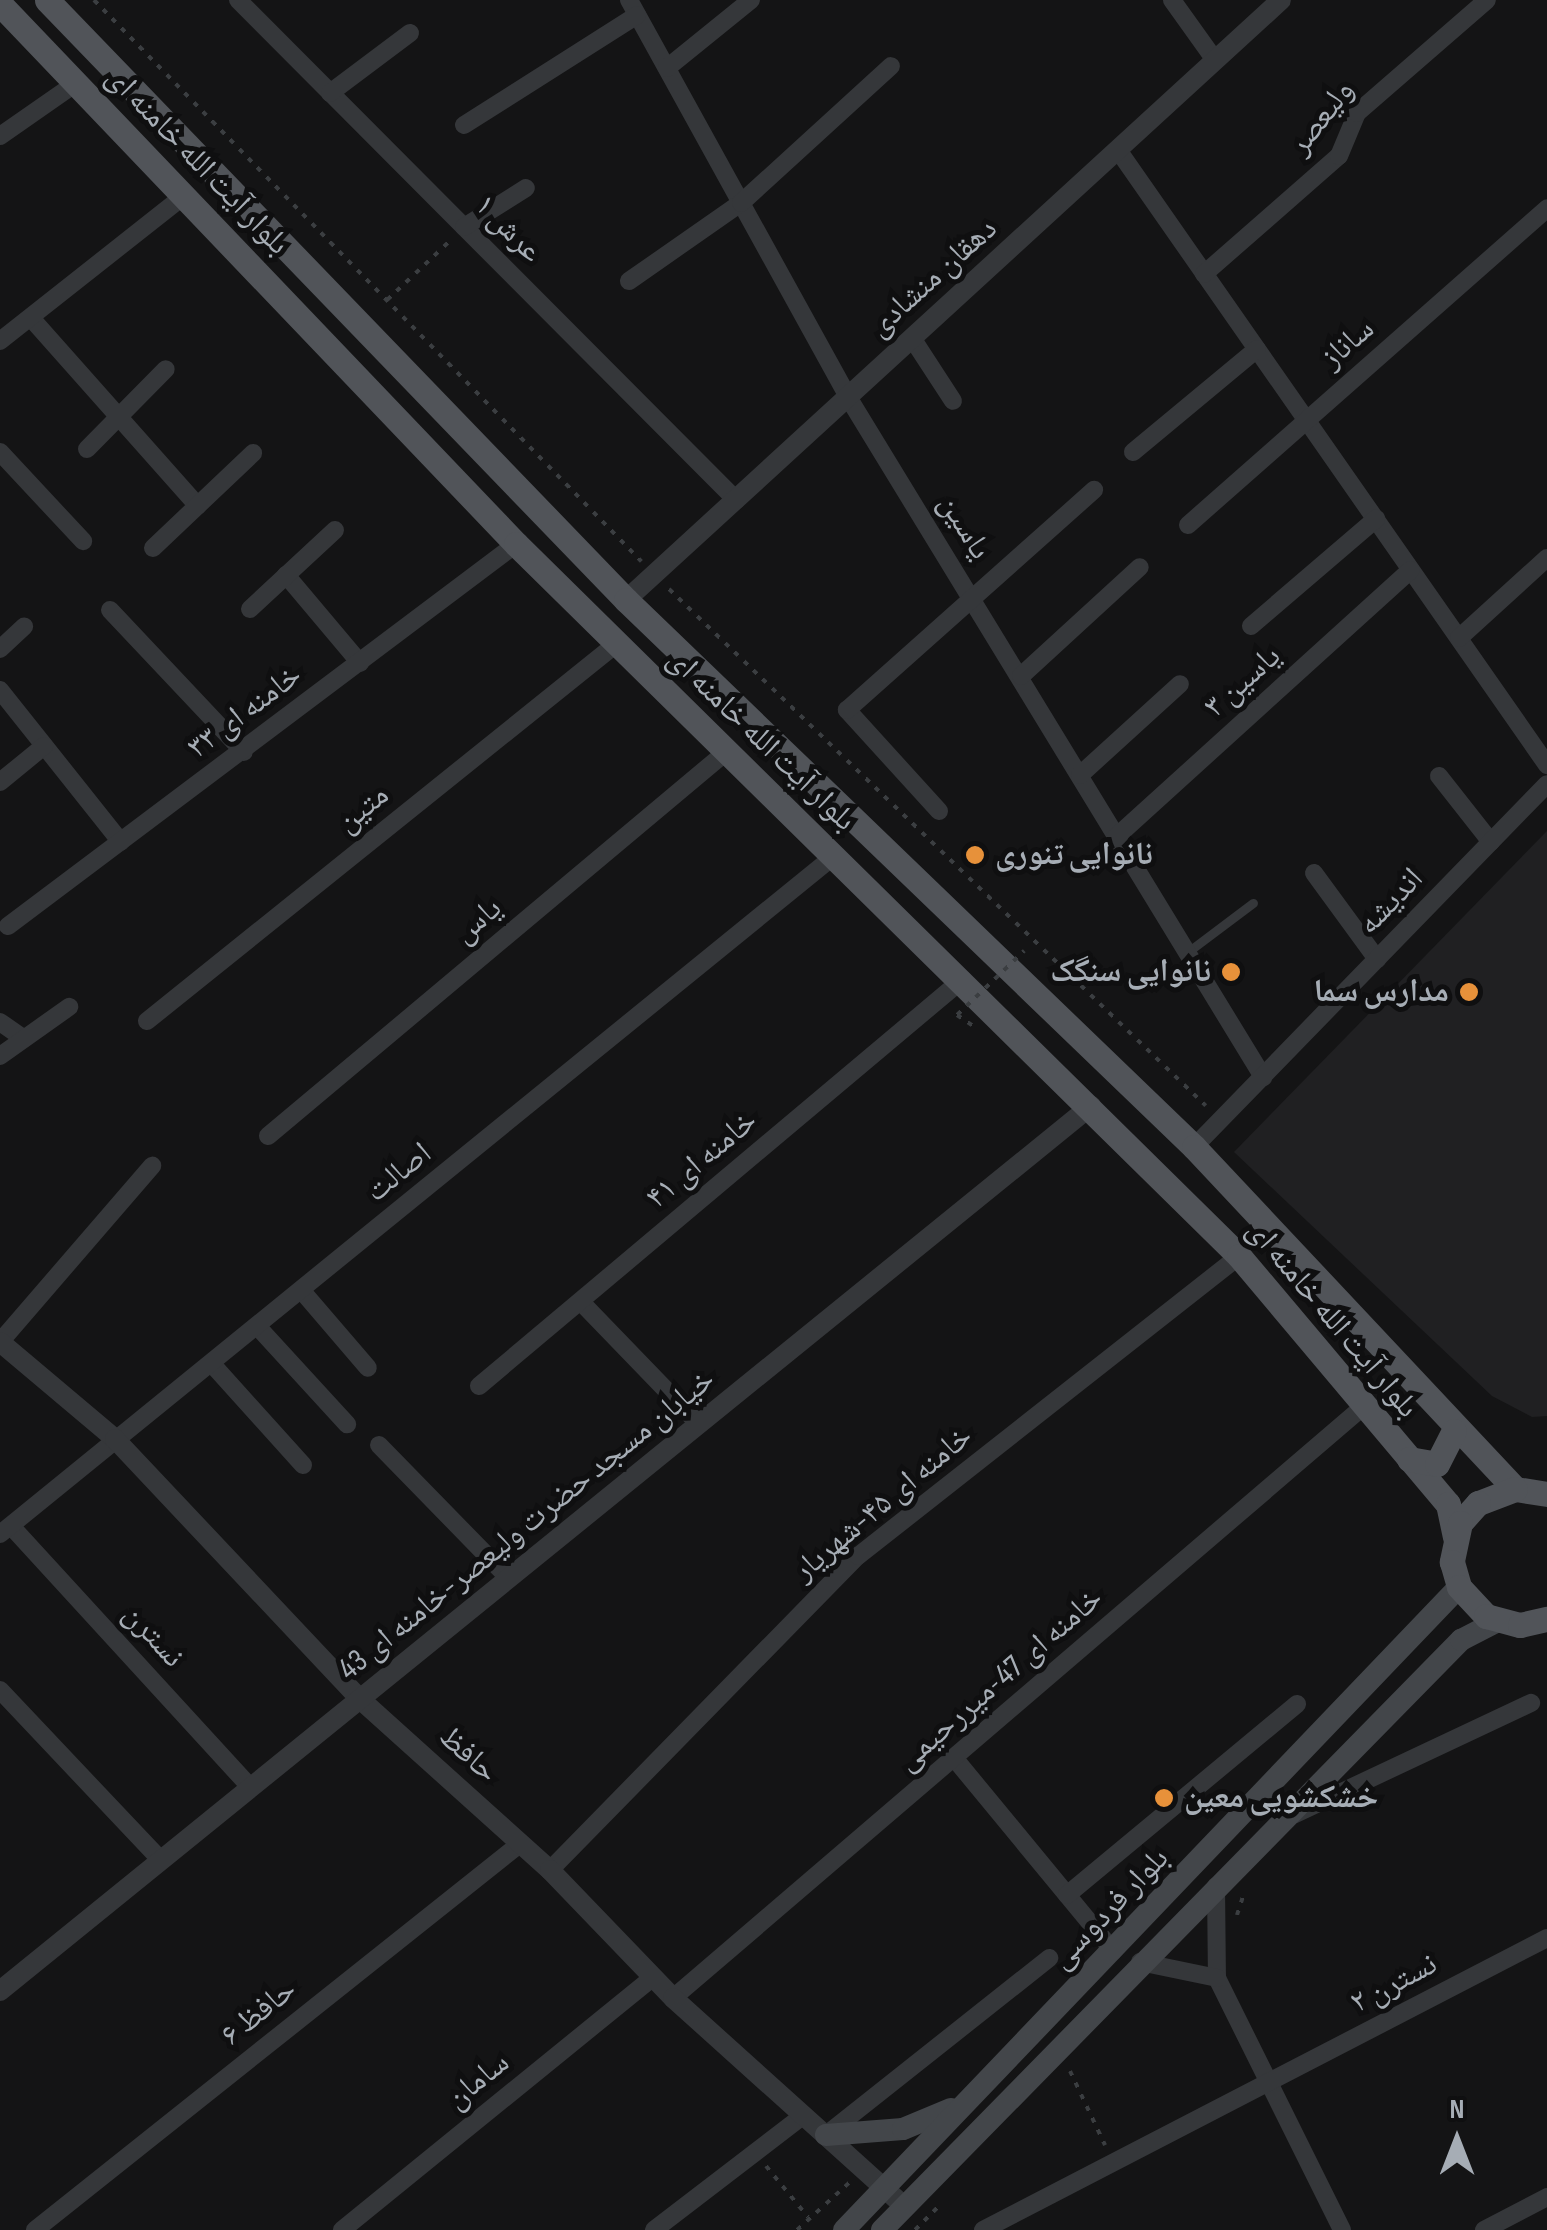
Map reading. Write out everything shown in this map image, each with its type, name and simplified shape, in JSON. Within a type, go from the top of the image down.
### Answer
[{"type":"main road","name":"بلوار آیت الله خامنه ای","points":[[48,0],[626,600],[1194,1148],[1454,1431],[1537,1489]]},
{"type":"main road","name":"بلوار آیت الله خامنه ای","points":[[0,4],[186,194],[516,544],[963,979],[1239,1256],[1448,1504],[1459,1587]]},
{"type":"main road","points":[[1409,1459],[1437,1464],[1454,1431]]},
{"type":"main road","points":[[1455,1536],[1478,1504],[1537,1489]]},
{"type":"main road","points":[[1459,1587],[1498,1621],[1547,1619]]},
{"type":"main road","name":"بلوار فردوسی","points":[[844,2230],[1439,1618],[1459,1587]]},
{"type":"main road","name":"بلوار فردوسی","points":[[882,2230],[1140,1962],[1462,1640],[1498,1621]]},
{"type":"main road","points":[[826,2135],[903,2129],[975,2094]]},
{"type":"street","points":[[666,68],[751,0]]},
{"type":"street","points":[[1172,0],[1215,60]]},
{"type":"street","name":"دهقان منشادی","points":[[626,600],[1282,0]]},
{"type":"street","name":"ولیعصر","points":[[1204,274],[1339,156],[1357,113],[1487,0]]},
{"type":"street","name":"عرش ۱","points":[[243,2],[736,500]]},
{"type":"street","points":[[464,125],[633,7]]},
{"type":"street","name":"یاسین","points":[[633,7],[848,397],[1021,676],[1114,838],[1190,951],[1263,1077]]},
{"type":"street","points":[[330,93],[410,33]]},
{"type":"street","points":[[629,282],[740,203],[891,66]]},
{"type":"street","points":[[0,136],[76,83]]},
{"type":"street","points":[[1118,150],[1547,764]]},
{"type":"street","points":[[464,227],[526,188]]},
{"type":"street","points":[[0,341],[186,194]]},
{"type":"street","name":"ساناز","points":[[1188,525],[1547,208]]},
{"type":"street","points":[[31,318],[114,420],[198,506]]},
{"type":"street","points":[[912,338],[953,400]]},
{"type":"street","points":[[1133,452],[1256,349]]},
{"type":"street","points":[[86,449],[166,369]]},
{"type":"street","points":[[0,452],[83,542]]},
{"type":"street","points":[[153,548],[254,453]]},
{"type":"street","points":[[939,812],[847,710],[975,602],[1094,490]]},
{"type":"street","points":[[1251,626],[1376,519]]},
{"type":"street","points":[[250,609],[335,530]]},
{"type":"street","name":"خامنه ای ۳۳","points":[[8,926],[516,544]]},
{"type":"street","points":[[1459,638],[1547,558]]},
{"type":"street","points":[[1021,676],[1140,567]]},
{"type":"street","name":"یاسین ۳","points":[[1114,838],[1411,570]]},
{"type":"street","points":[[286,575],[360,663]]},
{"type":"street","points":[[110,610],[244,752]]},
{"type":"street","points":[[0,649],[24,628]]},
{"type":"street","name":"متین","points":[[147,1021],[616,644]]},
{"type":"street","points":[[1080,774],[1180,684]]},
{"type":"street","points":[[0,690],[121,842]]},
{"type":"street","points":[[0,782],[44,746]]},
{"type":"street","name":"یاس","points":[[268,1136],[726,752]]},
{"type":"street","points":[[1439,776],[1491,842]]},
{"type":"street","name":"اندیشه","points":[[1194,1148],[1547,784]]},
{"type":"street","name":"اصالت","points":[[5,1530],[834,856]]},
{"type":"street","points":[[1314,872],[1378,958]]},
{"type":"street","name":"خامنه ای ۴۱","points":[[480,1386],[963,979]]},
{"type":"street","points":[[0,1056],[70,1007]]},
{"type":"street","points":[[0,1022],[24,1039]]},
{"type":"street","name":"خیابان مسجد حضرت ولیعصر-خامنه ای 43","points":[[5,1979],[162,1860],[1091,1106]]},
{"type":"street","points":[[0,1342],[152,1166]]},
{"type":"street","name":"خامنه ای ۴۵-شهریار","points":[[550,1870],[858,1556],[1239,1256]]},
{"type":"street","points":[[302,1291],[368,1368]]},
{"type":"street","points":[[582,1302],[699,1424]]},
{"type":"street","points":[[258,1327],[347,1424]]},
{"type":"street","name":"حافظ","points":[[0,1342],[115,1438],[360,1699],[550,1870],[673,1998],[904,2206]]},
{"type":"street","points":[[212,1364],[303,1465]]},
{"type":"street","name":"خامنه ای 47-میررحیمی","points":[[673,1998],[1365,1405]]},
{"type":"street","points":[[379,1445],[510,1578]]},
{"type":"street","name":"نسترن","points":[[5,1530],[251,1788]]},
{"type":"street","points":[[0,1690],[162,1860]]},
{"type":"street","points":[[1281,1821],[1531,1703]]},
{"type":"street","points":[[1067,1895],[1297,1704]]},
{"type":"street","points":[[955,1759],[1114,1951]]},
{"type":"street","name":"حافظ ۶","points":[[35,2230],[521,1843]]},
{"type":"street","points":[[1216,1885],[1217,1978],[1342,2230]]},
{"type":"street","name":"نسترن ۲","points":[[983,2230],[1547,1938]]},
{"type":"street","points":[[826,2135],[1049,1958]]},
{"type":"street","points":[[1140,1962],[1217,1978]]},
{"type":"street","name":"سامان","points":[[342,2230],[652,1978]]},
{"type":"street","points":[[654,2230],[801,2117]]},
{"type":"street","points":[[1484,2230],[1547,2197]]},
{"type":"lane","points":[[1190,951],[1253,903]]},
{"type":"path","points":[[386,300],[464,227]]},
{"type":"path","points":[[973,1029],[958,1015],[1024,951]]},
{"type":"path","points":[[1234,1925],[1248,1880]]},
{"type":"path","points":[[1070,2071],[1114,2163]]},
{"type":"path","points":[[753,2151],[809,2218]]},
{"type":"path","points":[[797,2230],[865,2169]]},
{"type":"shaded area","name":"مدارس سما","points":[[1547,831],[1547,1416],[1532,1417],[1492,1396],[1234,1152]]},
{"type":"place","name":"نانوایی تنوری","points":[[975,855]]},
{"type":"place","name":"نانوایی سنگک","points":[[1231,972]]},
{"type":"place","name":"مدارس سما","points":[[1469,992]]},
{"type":"place","name":"خشکشویی معین","points":[[1164,1798]]}]
